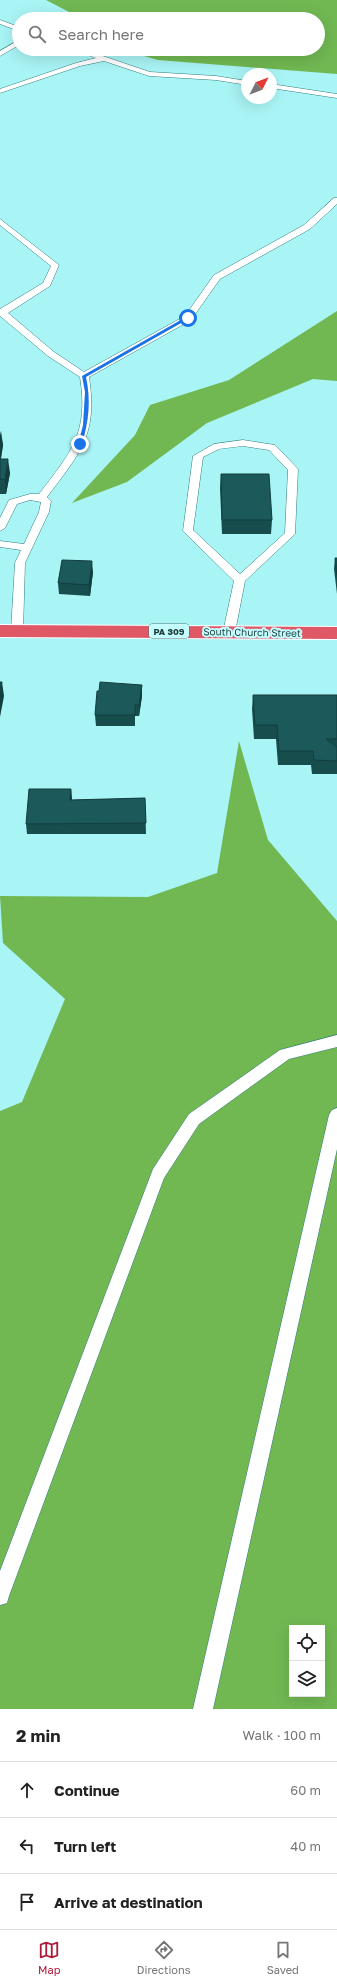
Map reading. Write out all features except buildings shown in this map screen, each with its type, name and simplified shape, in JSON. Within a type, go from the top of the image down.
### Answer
[{"type":"highway","name":"South Church Street","points":[[9,631],[337,633]]},
{"type":"lane","points":[[0,22],[12,26]]},
{"type":"lane","points":[[0,54],[12,46]]},
{"type":"lane","points":[[95,56],[149,74],[216,78],[241,82]]},
{"type":"lane","points":[[0,91],[78,64],[103,59]]},
{"type":"lane","points":[[277,87],[337,96]]},
{"type":"lane","points":[[84,376],[188,318],[217,277],[307,226],[337,200]]},
{"type":"lane","points":[[0,221],[55,265],[47,284],[1,313],[14,321],[51,354],[84,376],[87,392],[86,425],[80,444],[41,498]]},
{"type":"lane","points":[[229,632],[240,580],[290,534],[293,469],[272,447],[243,443],[217,446],[198,456],[188,531],[240,580]]},
{"type":"lane","points":[[0,528],[13,502],[26,497],[35,496],[46,501],[44,512],[20,563],[9,631]]},
{"type":"lane","points":[[0,544],[27,548]]},
{"type":"lane","points":[[0,1596],[158,1174],[194,1120],[285,1054],[337,1041]]},
{"type":"lane","points":[[203,1709],[337,1116]]},
{"type":"green space","points":[[46,0],[337,0],[337,74],[277,69],[277,68],[158,60],[144,56],[325,56],[325,12],[69,12]]},
{"type":"green space","points":[[337,311],[337,381],[313,379],[207,423],[127,482],[72,503],[135,435],[150,405],[229,380]]},
{"type":"green space","points":[[239,741],[268,840],[337,921],[337,1709],[0,1709],[0,1111],[22,1102],[65,999],[3,943],[0,896],[148,897],[217,873]]},
{"type":"route","points":[[80,444],[86,425],[87,392],[84,376],[120,358],[188,318]]}]
